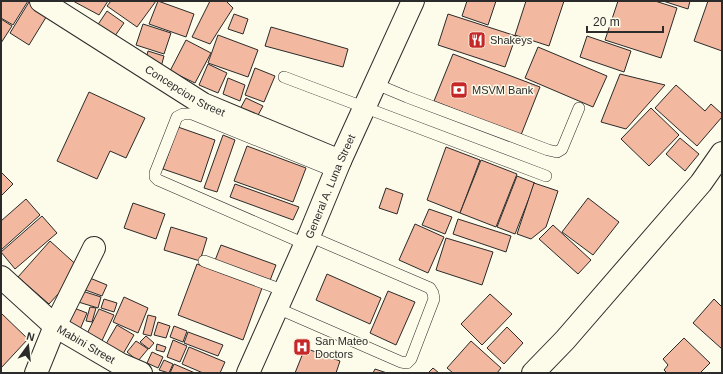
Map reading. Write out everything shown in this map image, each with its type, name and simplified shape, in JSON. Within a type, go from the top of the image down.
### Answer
[{"type":"street","name":"Concepcion Street","points":[[41,1],[203,104],[337,167]]},
{"type":"street","name":"General A. Luna Street","points":[[248,373],[307,240],[337,167],[413,1]]},
{"type":"street","points":[[533,373],[565,340],[701,183],[722,153]]},
{"type":"street","points":[[36,373],[55,326],[94,248]]},
{"type":"street","name":"Mabini Street","points":[[1,277],[55,326],[120,364],[141,373]]},
{"type":"lane","points":[[284,77],[546,176]]},
{"type":"lane","points":[[376,84],[406,97],[548,150],[557,152],[562,149],[579,108]]},
{"type":"lane","points":[[204,261],[281,299],[401,362],[407,363],[411,359],[434,299],[430,288],[158,180],[155,177],[155,173],[177,117],[183,114],[192,114],[337,167]]},
{"type":"building","points":[[1,1],[28,1],[13,25],[1,18]]},
{"type":"building","points":[[73,1],[108,1],[99,15]]},
{"type":"building","points":[[111,1],[156,1],[137,27],[107,6]]},
{"type":"building","points":[[158,1],[194,14],[186,37],[149,24]]},
{"type":"building","points":[[210,1],[226,1],[233,8],[210,44],[192,37]]},
{"type":"building","points":[[467,1],[496,1],[488,25],[462,16]]},
{"type":"building","points":[[526,1],[564,1],[549,46],[515,35]]},
{"type":"building","points":[[618,1],[655,1],[677,8],[661,58],[605,40]]},
{"type":"building","points":[[663,1],[690,1],[688,9]]},
{"type":"building","points":[[708,1],[722,1],[722,51],[694,41]]},
{"type":"building","points":[[29,2],[48,14],[29,45],[10,33]]},
{"type":"building","points":[[107,11],[124,23],[110,43],[93,32]]},
{"type":"building","points":[[234,14],[248,19],[243,34],[228,29]]},
{"type":"building","name":"Shakeys","points":[[448,14],[516,36],[505,67],[438,45]]},
{"type":"building","points":[[1,19],[12,26],[1,43]]},
{"type":"building","points":[[143,24],[171,33],[164,54],[136,45]]},
{"type":"building","points":[[271,27],[348,49],[343,67],[265,46]]},
{"type":"building","points":[[218,35],[258,50],[248,77],[208,63]]},
{"type":"building","points":[[587,36],[631,51],[624,72],[580,57]]},
{"type":"building","points":[[186,40],[211,53],[195,83],[170,71]]},
{"type":"building","points":[[538,47],[607,76],[593,107],[525,78]]},
{"type":"building","points":[[148,51],[164,56],[161,67],[145,63]]},
{"type":"building","points":[[453,54],[540,87],[521,135],[434,101]]},
{"type":"building","points":[[208,64],[227,73],[218,93],[199,85]]},
{"type":"building","points":[[255,68],[275,76],[264,102],[245,95]]},
{"type":"building","points":[[620,74],[665,85],[626,129],[601,122]]},
{"type":"building","points":[[228,78],[245,85],[240,101],[223,94]]},
{"type":"building","points":[[676,85],[705,111],[711,104],[722,114],[722,117],[697,146],[655,108]]},
{"type":"building","points":[[89,92],[145,118],[126,158],[110,151],[97,179],[57,161]]},
{"type":"building","points":[[246,98],[263,106],[257,117],[240,109]]},
{"type":"building","points":[[651,108],[679,135],[649,166],[621,139]]},
{"type":"building","points":[[178,127],[215,140],[201,182],[163,169]]},
{"type":"building","points":[[223,135],[235,140],[217,192],[204,188]]},
{"type":"building","points":[[680,138],[699,154],[685,171],[666,154]]},
{"type":"building","points":[[247,146],[306,168],[293,202],[234,181]]},
{"type":"building","points":[[446,147],[480,160],[460,213],[427,200]]},
{"type":"building","points":[[481,160],[517,174],[496,227],[460,213]]},
{"type":"building","points":[[1,172],[13,184],[1,196]]},
{"type":"building","points":[[517,176],[535,183],[515,234],[497,227]]},
{"type":"building","points":[[534,183],[558,191],[546,227],[531,239],[517,234]]},
{"type":"building","points":[[235,184],[299,207],[293,220],[230,197]]},
{"type":"building","points":[[386,188],[403,194],[397,214],[379,208]]},
{"type":"building","points":[[588,198],[619,222],[593,255],[562,232]]},
{"type":"building","points":[[26,199],[40,215],[1,250],[1,221]]},
{"type":"building","points":[[133,203],[165,214],[156,239],[124,228]]},
{"type":"building","points":[[429,209],[452,217],[445,234],[422,225]]},
{"type":"building","points":[[42,216],[57,233],[15,269],[1,252]]},
{"type":"building","points":[[458,219],[511,236],[506,252],[453,234]]},
{"type":"building","points":[[415,224],[444,237],[428,273],[399,260]]},
{"type":"building","points":[[553,225],[591,260],[578,274],[539,239]]},
{"type":"building","points":[[171,227],[207,238],[200,261],[164,250]]},
{"type":"building","points":[[446,238],[493,252],[482,285],[436,270]]},
{"type":"building","points":[[50,241],[81,269],[49,304],[18,277]]},
{"type":"building","points":[[221,245],[276,265],[269,283],[214,263]]},
{"type":"building","points":[[197,264],[262,288],[243,340],[178,315]]},
{"type":"building","points":[[327,274],[381,298],[370,324],[316,300]]},
{"type":"building","points":[[85,276],[107,285],[102,296],[80,288]]},
{"type":"building","points":[[79,290],[101,297],[98,308],[75,301]]},
{"type":"building","points":[[388,291],[415,302],[396,345],[370,333]]},
{"type":"building","points":[[490,294],[512,314],[482,345],[461,324]]},
{"type":"building","points":[[124,297],[148,308],[138,333],[113,322]]},
{"type":"building","points":[[104,299],[117,303],[114,312],[101,308]]},
{"type":"building","points":[[714,299],[722,307],[722,349],[693,323]]},
{"type":"building","points":[[90,307],[96,308],[92,322],[86,321]]},
{"type":"building","points":[[74,308],[87,313],[78,334],[65,328]]},
{"type":"building","points":[[99,309],[114,315],[99,347],[84,340]]},
{"type":"building","points":[[1,313],[28,339],[1,368]]},
{"type":"building","points":[[148,315],[156,317],[151,336],[143,334]]},
{"type":"building","points":[[158,322],[170,326],[166,338],[154,335]]},
{"type":"building","points":[[117,325],[134,335],[120,359],[103,349]]},
{"type":"building","points":[[174,326],[187,331],[183,342],[170,337]]},
{"type":"building","points":[[507,327],[523,343],[504,364],[487,348]]},
{"type":"building","points":[[188,332],[223,345],[218,356],[184,343]]},
{"type":"building","points":[[146,336],[154,343],[149,349],[140,342]]},
{"type":"building","points":[[684,338],[710,363],[700,373],[667,373],[664,370],[668,365],[663,359]]},
{"type":"building","points":[[173,340],[187,346],[180,362],[167,357]]},
{"type":"building","points":[[136,341],[148,349],[138,361],[127,352]]},
{"type":"building","points":[[471,341],[501,368],[497,373],[453,373],[447,368]]},
{"type":"building","points":[[157,344],[166,347],[164,352],[156,350]]},
{"type":"building","points":[[189,347],[225,362],[220,373],[203,373],[182,364]]},
{"type":"building","points":[[305,348],[340,361],[336,373],[295,373]]},
{"type":"building","points":[[152,352],[163,357],[158,368],[147,363]]},
{"type":"building","points":[[164,360],[173,364],[169,373],[159,370]]},
{"type":"building","points":[[174,364],[195,373],[170,373]]},
{"type":"building","points":[[433,368],[439,373],[428,373]]},
{"type":"building","points":[[375,369],[387,373],[373,373]]},
{"type":"place","name":"Shakeys","points":[[477,40]]},
{"type":"place","name":"MSVM Bank","points":[[459,90]]},
{"type":"place","name":"San Mateo Doctors","points":[[302,347]]}]
